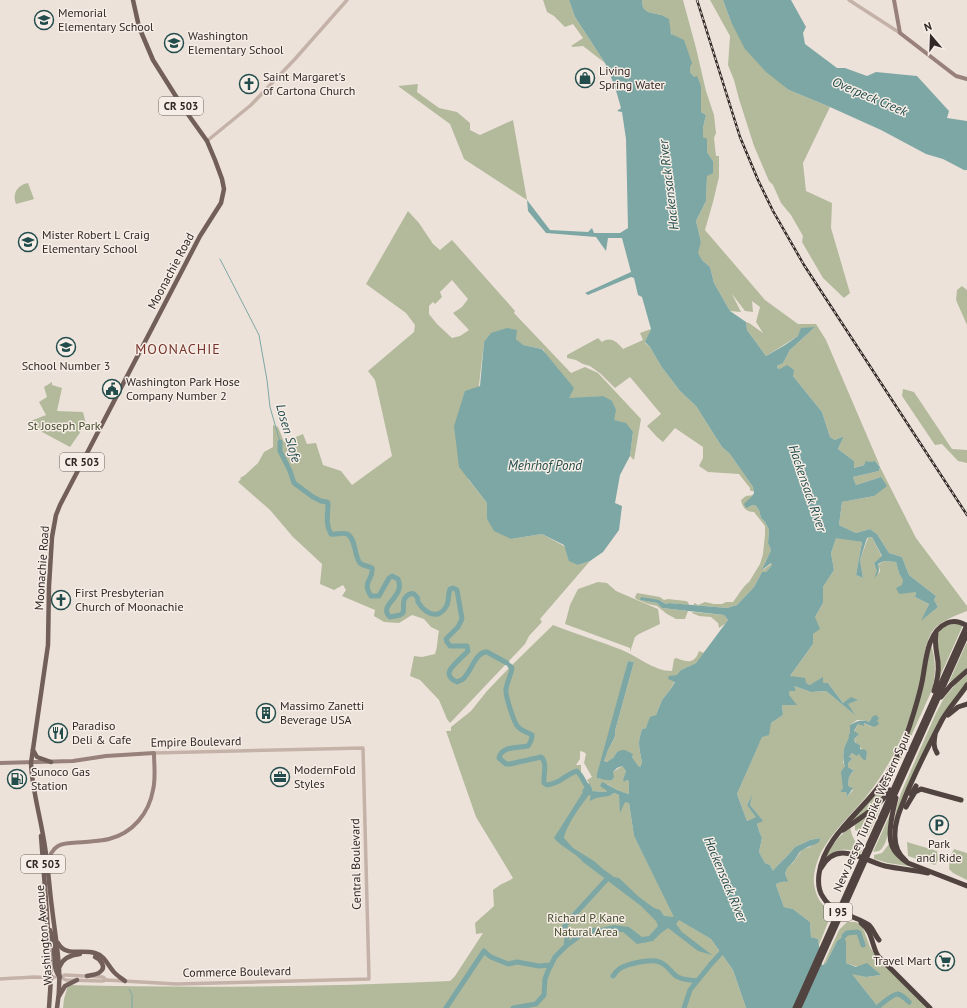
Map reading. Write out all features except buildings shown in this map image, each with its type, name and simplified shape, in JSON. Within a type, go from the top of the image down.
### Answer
[{"type":"highway","points":[[879,940],[868,924],[833,908],[824,900],[818,885],[820,865],[826,852],[839,832],[878,788],[895,760],[913,717],[929,648],[933,637],[943,625],[950,622],[960,622],[967,626]]},
{"type":"highway","name":"New Jersey Turnpike Western Spur","points":[[795,1008],[882,818],[904,774],[967,626]]},
{"type":"highway","points":[[926,716],[938,677],[935,642],[937,631]]},
{"type":"highway","name":"New Jersey Turnpike Western Spur","points":[[799,1008],[926,716],[960,644],[967,634]]},
{"type":"highway","points":[[923,731],[930,721],[943,694],[967,671]]},
{"type":"highway","points":[[906,861],[896,846],[895,837],[901,808],[937,729],[967,685]]},
{"type":"highway","points":[[937,753],[934,745],[937,729],[953,711],[960,706],[967,704]]},
{"type":"highway","points":[[833,841],[843,831],[880,803],[889,791],[906,761]]},
{"type":"highway","points":[[904,774],[894,807],[889,836],[894,852],[906,861],[966,886]]},
{"type":"highway","points":[[896,828],[916,786]]},
{"type":"highway","points":[[906,806],[915,792],[921,789],[961,800]]},
{"type":"highway","points":[[819,875],[824,864],[829,858],[838,854],[846,853],[854,854],[886,866],[923,872],[946,878]]},
{"type":"highway","points":[[848,915],[866,927],[878,956],[930,1008]]},
{"type":"main road","name":"CR 503","points":[[133,0],[139,27],[152,60],[207,141]]},
{"type":"main road","points":[[894,0],[900,33],[956,76],[967,79]]},
{"type":"main road","name":"Moonachie Road","points":[[30,763],[48,645],[52,537],[58,510],[194,249],[221,203],[224,189],[222,179],[207,141]]},
{"type":"main road","points":[[32,748],[37,757],[51,762]]},
{"type":"main road","points":[[48,870],[51,854],[58,846],[109,839],[124,833],[138,822],[148,806],[153,791],[155,780],[154,753]]},
{"type":"main road","name":"Empire Boulevard","points":[[0,763],[73,761],[106,756],[154,753]]},
{"type":"main road","name":"Washington Avenue","points":[[30,763],[44,841],[57,941],[60,977],[57,1008]]},
{"type":"main road","name":"Washington Avenue","points":[[39,812],[51,978],[48,1008]]},
{"type":"main road","points":[[47,916],[57,974],[60,977]]},
{"type":"main road","points":[[57,941],[60,947],[65,951],[91,952],[105,959],[116,974],[125,981]]},
{"type":"main road","points":[[59,968],[61,963],[72,955],[92,955],[102,962],[102,970],[100,973],[86,976]]},
{"type":"main road","points":[[58,997],[65,986],[77,980]]},
{"type":"street","points":[[207,141],[251,105],[295,59],[347,0]]},
{"type":"street","points":[[849,0],[900,33]]},
{"type":"street","name":"Empire Boulevard","points":[[154,753],[363,748]]},
{"type":"street","name":"Central Boulevard","points":[[363,748],[369,979]]},
{"type":"street","name":"Commerce Boulevard","points":[[60,977],[65,975],[103,977],[106,980]]},
{"type":"street","points":[[0,979],[60,977]]},
{"type":"street","name":"Commerce Boulevard","points":[[60,977],[66,980],[106,980],[176,984],[369,979]]},
{"type":"green space","points":[[543,0],[569,0],[575,17],[605,63],[583,46],[571,46],[583,38],[573,24],[565,27],[554,16],[547,12]]},
{"type":"green space","points":[[642,0],[683,0],[706,91],[714,115],[716,156],[719,156],[719,177],[705,230],[765,300],[798,324],[816,324],[826,340],[880,466],[875,461],[854,468],[854,461],[838,449],[844,436],[835,440],[830,437],[822,412],[793,376],[777,368],[777,366],[783,363],[790,350],[814,328],[766,356],[747,330],[746,322],[763,333],[756,322],[760,307],[752,301],[753,312],[745,311],[732,294],[741,312],[730,311],[714,283],[710,267],[697,253],[701,242],[696,221],[706,201],[707,176],[713,161],[707,152],[707,140],[703,137],[703,128],[706,115],[701,112],[701,86],[690,72],[690,67],[661,15],[648,12],[643,8]]},
{"type":"green space","points":[[710,0],[723,0],[731,22],[789,90],[830,107],[803,163],[806,191],[832,203],[831,228],[850,293],[844,298],[823,278],[802,242],[803,236],[791,215],[781,203],[773,185],[769,181],[754,146],[728,65],[730,36]]},
{"type":"green space","points":[[418,84],[417,92],[439,108],[457,112],[470,123],[470,130],[480,135],[513,120],[527,200],[464,159],[450,124],[398,86]]},
{"type":"green space","points":[[28,183],[34,199],[16,204],[16,190]]},
{"type":"green space","points":[[408,211],[419,223],[433,244],[440,250],[452,240],[515,311],[514,313],[571,373],[585,367],[598,373],[641,419],[634,460],[630,456],[633,432],[614,420],[603,396],[568,399],[543,349],[522,345],[516,339],[516,330],[484,342],[468,479],[487,503],[487,519],[511,539],[542,534],[564,546],[578,565],[590,561],[540,619],[542,622],[529,636],[525,644],[450,723],[439,700],[420,680],[410,676],[414,656],[422,657],[435,654],[439,631],[431,627],[424,619],[412,615],[399,623],[384,622],[374,616],[375,610],[342,596],[346,590],[343,585],[334,590],[320,584],[322,564],[293,537],[270,510],[238,482],[241,479],[240,478],[258,463],[264,452],[273,447],[273,425],[278,427],[284,442],[303,434],[307,444],[316,443],[323,465],[341,471],[352,485],[392,456],[375,380],[368,371],[414,332],[415,325],[406,313],[366,284]],"holes":[[[452,280],[468,299],[462,307],[453,313],[469,330],[460,336],[452,338],[429,314],[429,306],[433,302],[435,304],[442,297],[440,292]]]},
{"type":"green space","points":[[962,286],[967,290],[967,325],[956,300],[957,290]]},
{"type":"green space","points":[[651,329],[645,343],[650,347],[661,366],[680,391],[696,406],[722,447],[730,454],[753,487],[754,491],[750,490],[739,474],[708,472],[699,466],[703,458],[703,447],[675,428],[663,442],[657,437],[647,426],[661,414],[630,377],[615,388],[601,374],[590,366],[567,358],[567,355],[598,338],[602,342],[605,340],[614,341],[623,349],[643,340],[640,333]]},
{"type":"green space","name":"St Joseph Park","points":[[52,382],[52,385],[62,388],[57,411],[83,412],[86,424],[70,447],[29,425],[28,422],[46,415],[39,402],[47,397],[44,387]]},
{"type":"green space","points":[[903,389],[914,392],[952,449],[967,450],[967,463],[958,461],[942,444],[935,445],[902,396]]},
{"type":"green space","points":[[880,467],[916,538],[967,606],[967,611],[950,618],[935,628],[931,633],[924,654],[920,683],[914,707],[888,765],[865,798],[829,840],[818,859],[814,876],[816,894],[822,904],[832,912],[819,945],[818,939],[811,937],[810,922],[793,909],[784,907],[776,884],[786,882],[786,869],[789,865],[793,863],[803,849],[810,847],[820,838],[810,840],[795,847],[773,871],[770,865],[765,863],[759,852],[762,838],[757,824],[762,821],[750,805],[751,797],[747,805],[757,817],[747,821],[737,794],[762,736],[771,723],[783,715],[782,705],[789,695],[789,691],[794,686],[811,692],[826,691],[854,714],[847,704],[857,700],[843,703],[828,683],[810,685],[790,676],[813,644],[815,617],[823,603],[823,587],[834,570],[831,553],[836,537],[862,542],[856,575],[863,578],[860,560],[868,538],[872,537],[882,557],[874,563],[879,574],[880,570],[878,565],[884,561],[896,562],[899,573],[904,580],[902,585],[916,592],[915,597],[929,604],[922,620],[938,607],[934,600],[936,596],[909,575],[902,557],[889,553],[877,534],[870,529],[856,533],[839,525],[842,502],[874,496],[881,477],[856,485],[853,477],[879,471]],"holes":[[[871,719],[871,727],[864,723],[858,724],[854,732],[858,735],[854,739],[855,741],[859,747],[867,753],[866,760],[860,754],[857,755],[852,753],[849,757],[852,758],[848,763],[848,767],[854,770],[849,777],[848,785],[853,790],[847,797],[846,792],[843,790],[845,766],[843,762],[844,750],[850,733],[850,725],[857,720],[869,722]]]},
{"type":"green space","points":[[754,495],[746,502],[749,507],[753,505],[756,506],[759,510],[761,518],[769,530],[768,543],[771,550],[763,570],[772,563],[772,565],[766,572],[762,572],[754,587],[737,605],[727,608],[693,605],[695,603],[698,605],[705,602],[722,604],[726,602],[733,602],[749,582],[760,564],[763,554],[765,526],[754,512],[745,509],[741,500],[746,496]]},
{"type":"green space","points":[[598,582],[607,583],[616,591],[658,609],[660,624],[635,637],[630,652],[630,648],[565,624],[570,605],[578,589]]},
{"type":"green space","points":[[637,593],[660,597],[664,600],[668,599],[688,602],[689,605],[666,604],[659,600],[641,600],[657,603],[662,608],[688,611],[685,619],[676,619],[657,606],[636,599],[635,597]]},
{"type":"green space","points":[[692,613],[724,615],[728,620],[719,628],[718,623],[711,617],[699,616]]},
{"type":"green space","points":[[953,623],[963,625],[938,681],[937,638],[942,628]]},
{"type":"green space","name":"Richard P. Kane Natural Area","points":[[553,625],[622,650],[659,669],[672,671],[674,659],[676,658],[684,661],[690,661],[695,659],[699,651],[704,653],[696,663],[681,670],[670,690],[662,700],[656,715],[646,728],[642,729],[639,741],[642,763],[640,767],[638,767],[632,757],[617,752],[610,760],[604,762],[607,751],[614,738],[634,662],[628,661],[599,779],[613,774],[613,772],[622,766],[626,771],[623,779],[629,781],[629,794],[621,792],[607,784],[608,791],[606,792],[592,791],[592,788],[587,780],[592,777],[584,763],[586,754],[584,752],[580,751],[580,759],[576,765],[581,765],[581,776],[589,795],[608,796],[614,793],[629,803],[634,836],[675,917],[711,939],[733,970],[746,1008],[63,1008],[68,985],[355,985],[450,981],[455,976],[483,933],[476,934],[475,923],[494,906],[493,890],[513,878],[476,817],[446,731],[451,731],[451,727],[471,711],[487,691]]},
{"type":"green space","points":[[967,642],[967,669],[958,677],[949,682]]},
{"type":"green space","points":[[931,645],[935,667],[932,690],[888,787],[878,801],[848,824],[874,794],[905,741]]},
{"type":"green space","points":[[967,675],[967,683],[942,718],[894,829],[893,825],[901,793],[936,713],[944,698],[956,684]]},
{"type":"green space","points":[[880,805],[880,809],[868,835],[855,830],[855,825],[858,822]]},
{"type":"green space","points":[[892,810],[885,843],[879,851],[873,852]]},
{"type":"green space","points":[[850,827],[859,849],[862,850],[860,854],[845,849],[837,851],[824,859],[835,842]]},
{"type":"green space","points":[[907,842],[937,851],[938,860],[935,865],[908,856]]},
{"type":"green space","points":[[889,844],[898,859],[914,867],[874,859],[874,855],[882,853]]},
{"type":"green space","points":[[954,849],[967,853],[967,880],[953,873],[949,869],[950,857]]},
{"type":"green space","points":[[847,922],[856,922],[863,928],[870,947],[876,956],[926,1008],[879,1008],[851,973],[866,977],[881,975],[846,963],[846,942],[837,941],[826,963],[823,965],[839,930]]},
{"type":"water","name":"Hackensack River","points":[[569,0],[642,0],[643,8],[648,12],[661,15],[669,19],[671,34],[684,40],[692,63],[690,72],[694,77],[697,76],[701,86],[701,112],[706,115],[703,128],[703,137],[707,139],[707,152],[713,161],[713,173],[707,176],[706,201],[696,221],[701,242],[698,253],[702,260],[710,267],[714,283],[730,311],[746,322],[747,330],[766,356],[798,336],[801,328],[815,327],[790,350],[783,363],[777,366],[777,368],[780,369],[787,365],[794,370],[793,376],[822,412],[830,437],[835,440],[844,436],[838,449],[854,461],[854,468],[864,465],[866,461],[875,461],[880,467],[879,471],[853,477],[856,485],[881,477],[887,486],[874,496],[842,502],[839,525],[856,533],[870,529],[877,534],[889,553],[902,557],[909,575],[936,596],[934,600],[938,607],[921,621],[929,604],[915,597],[916,592],[899,594],[896,588],[902,585],[903,580],[896,562],[884,561],[878,564],[879,572],[874,578],[877,571],[874,563],[882,556],[872,537],[867,538],[860,560],[863,578],[856,575],[862,542],[836,538],[831,553],[834,570],[823,587],[823,603],[815,617],[820,629],[813,634],[813,644],[790,676],[805,678],[806,683],[810,685],[823,677],[823,683],[828,683],[843,703],[851,697],[858,700],[848,704],[855,715],[826,691],[811,692],[794,686],[796,691],[789,691],[789,695],[797,705],[782,705],[783,715],[771,723],[769,735],[762,737],[737,794],[747,821],[756,817],[747,805],[752,795],[750,805],[763,821],[757,824],[762,838],[759,852],[765,863],[770,865],[773,871],[795,847],[810,840],[820,838],[819,842],[801,851],[787,868],[786,877],[788,881],[781,882],[776,885],[784,907],[793,909],[810,922],[811,937],[818,939],[822,965],[826,963],[837,941],[844,936],[846,942],[846,963],[856,967],[867,963],[881,975],[866,977],[852,974],[879,1008],[746,1008],[733,970],[711,939],[679,920],[676,924],[682,932],[712,955],[698,951],[668,928],[653,941],[637,944],[623,932],[583,932],[614,925],[629,927],[642,937],[649,936],[658,926],[656,921],[641,906],[554,838],[583,792],[582,791],[589,783],[592,791],[606,792],[607,791],[600,786],[602,782],[629,794],[629,781],[626,780],[624,782],[623,779],[626,771],[622,766],[613,772],[614,777],[612,780],[597,778],[628,661],[634,662],[614,738],[604,761],[607,762],[613,758],[617,752],[625,750],[633,754],[632,757],[640,767],[642,763],[639,741],[642,729],[646,728],[650,717],[656,715],[662,700],[675,682],[668,679],[669,676],[677,675],[681,670],[696,663],[728,620],[724,615],[662,608],[657,603],[640,600],[641,597],[659,600],[666,604],[727,608],[737,605],[754,587],[762,572],[766,572],[772,565],[771,563],[762,570],[771,550],[768,543],[769,530],[761,518],[759,510],[756,506],[753,505],[746,508],[744,504],[752,497],[754,493],[753,487],[730,454],[722,447],[696,406],[680,391],[645,342],[651,329],[642,297],[638,295],[634,278],[631,277],[588,295],[585,293],[631,272],[622,238],[608,238],[606,251],[596,237],[546,233],[528,211],[527,200],[550,230],[588,232],[592,228],[594,233],[620,233],[628,228],[626,139],[622,112],[617,111],[621,108],[615,87],[605,63],[575,17]],"holes":[[[614,793],[619,795],[620,813],[625,802],[629,803],[634,836],[674,917],[664,916],[660,910],[654,908],[639,897],[619,878],[614,877],[594,861],[573,848],[564,838],[571,822],[589,795],[591,796],[590,801],[596,798],[609,796]]]},
{"type":"water","name":"Overpeck Creek","points":[[723,0],[791,0],[806,27],[803,33],[805,44],[837,68],[845,68],[867,76],[876,72],[917,76],[949,111],[947,118],[967,121],[967,170],[964,170],[943,159],[926,154],[881,130],[789,90],[766,72],[745,49],[731,22]]},
{"type":"water","name":"Mehrhof Pond","points":[[507,328],[517,330],[516,339],[523,345],[542,349],[574,388],[569,398],[603,396],[612,401],[616,410],[614,420],[626,423],[633,432],[630,456],[620,475],[615,503],[622,506],[619,530],[603,552],[590,561],[578,565],[569,561],[564,545],[542,534],[511,539],[494,531],[487,519],[487,503],[459,467],[454,426],[465,391],[480,386],[484,342],[491,333]]},
{"type":"water","points":[[876,715],[879,718],[877,721],[879,723],[878,725],[870,726],[864,723],[864,726],[858,724],[854,731],[859,734],[854,739],[855,742],[860,745],[860,749],[866,750],[867,753],[866,760],[864,760],[859,754],[857,756],[852,753],[849,757],[852,758],[848,763],[848,767],[855,771],[853,771],[849,777],[848,785],[853,788],[847,797],[846,792],[841,792],[843,789],[841,772],[845,766],[844,752],[850,733],[850,725],[860,721],[869,722],[873,716]]},
{"type":"waterway","name":"Losen Slofe","points":[[220,259],[259,335],[270,407],[280,442]]},
{"type":"waterway","name":"Losen Slofe","points":[[280,442],[280,451],[294,483],[313,497],[328,503],[327,523],[331,534],[345,533],[350,536],[360,563],[372,568],[367,584],[368,591],[371,596],[379,596],[389,578],[392,576],[398,579],[398,591],[387,608],[390,617],[403,613],[404,600],[411,594],[418,598],[418,602],[426,611],[432,614],[438,614],[444,610],[447,605],[450,589],[453,588],[457,590],[462,619],[458,627],[446,639],[450,646],[467,646],[468,651],[450,670],[449,674],[452,679],[457,682],[463,679],[477,658],[483,653],[487,652],[507,663]]},
{"type":"waterway","name":"Losen Slofe","points":[[510,666],[512,668],[506,689],[510,709],[518,727],[532,735],[532,738],[528,746],[506,749],[500,754],[499,758],[506,764],[510,764],[541,757],[545,766],[544,783],[547,785],[561,780],[577,771],[586,785]]},
{"type":"waterway","points":[[566,946],[567,938],[565,925],[607,879]]},
{"type":"waterway","points":[[513,1008],[536,1004],[544,995],[545,979],[555,957],[566,946],[582,934],[596,930]]},
{"type":"waterway","points":[[844,936],[847,933],[857,932],[859,933],[863,945]]},
{"type":"waterway","points":[[446,1008],[484,951],[491,957],[508,964],[517,962],[539,966],[551,965]]},
{"type":"waterway","points":[[684,1008],[690,990],[721,953]]},
{"type":"waterway","points":[[613,976],[619,969],[625,966],[640,962],[656,961],[662,963],[678,977],[686,980],[697,981]]},
{"type":"waterway","points":[[129,989],[132,995],[132,1008]]},
{"type":"waterway","points":[[878,1007],[896,994],[902,996],[909,1002]]},
{"type":"railway","points":[[697,0],[740,137],[773,211],[804,265],[967,515]]},
{"type":"place","name":"Memorial Elementary School","points":[[44,20]]},
{"type":"place","name":"Washington Elementary School","points":[[174,43]]},
{"type":"place","name":"Living Spring Water","points":[[585,78]]},
{"type":"place","name":"Saint Margaret's of Cartona Church","points":[[249,84]]},
{"type":"place","name":"Mister Robert L Craig Elementary School","points":[[28,242]]},
{"type":"place","name":"School Number 3","points":[[66,347]]},
{"type":"place","name":"Washington Park Hose Company Number 2","points":[[112,389]]},
{"type":"place","name":"First Presbyterian Church of Moonachie","points":[[61,600]]},
{"type":"place","name":"Massimo Zanetti Beverage USA","points":[[266,713]]},
{"type":"place","name":"Paradiso Deli & Cafe","points":[[58,733]]},
{"type":"place","name":"ModernFold Styles","points":[[280,777]]},
{"type":"place","name":"Sunoco Gas Station","points":[[17,779]]},
{"type":"place","name":"Park and Ride","points":[[939,825]]},
{"type":"place","name":"Travel Mart","points":[[945,961]]},
{"type":"district","name":"MOONACHIE","points":[[178,349]]}]
